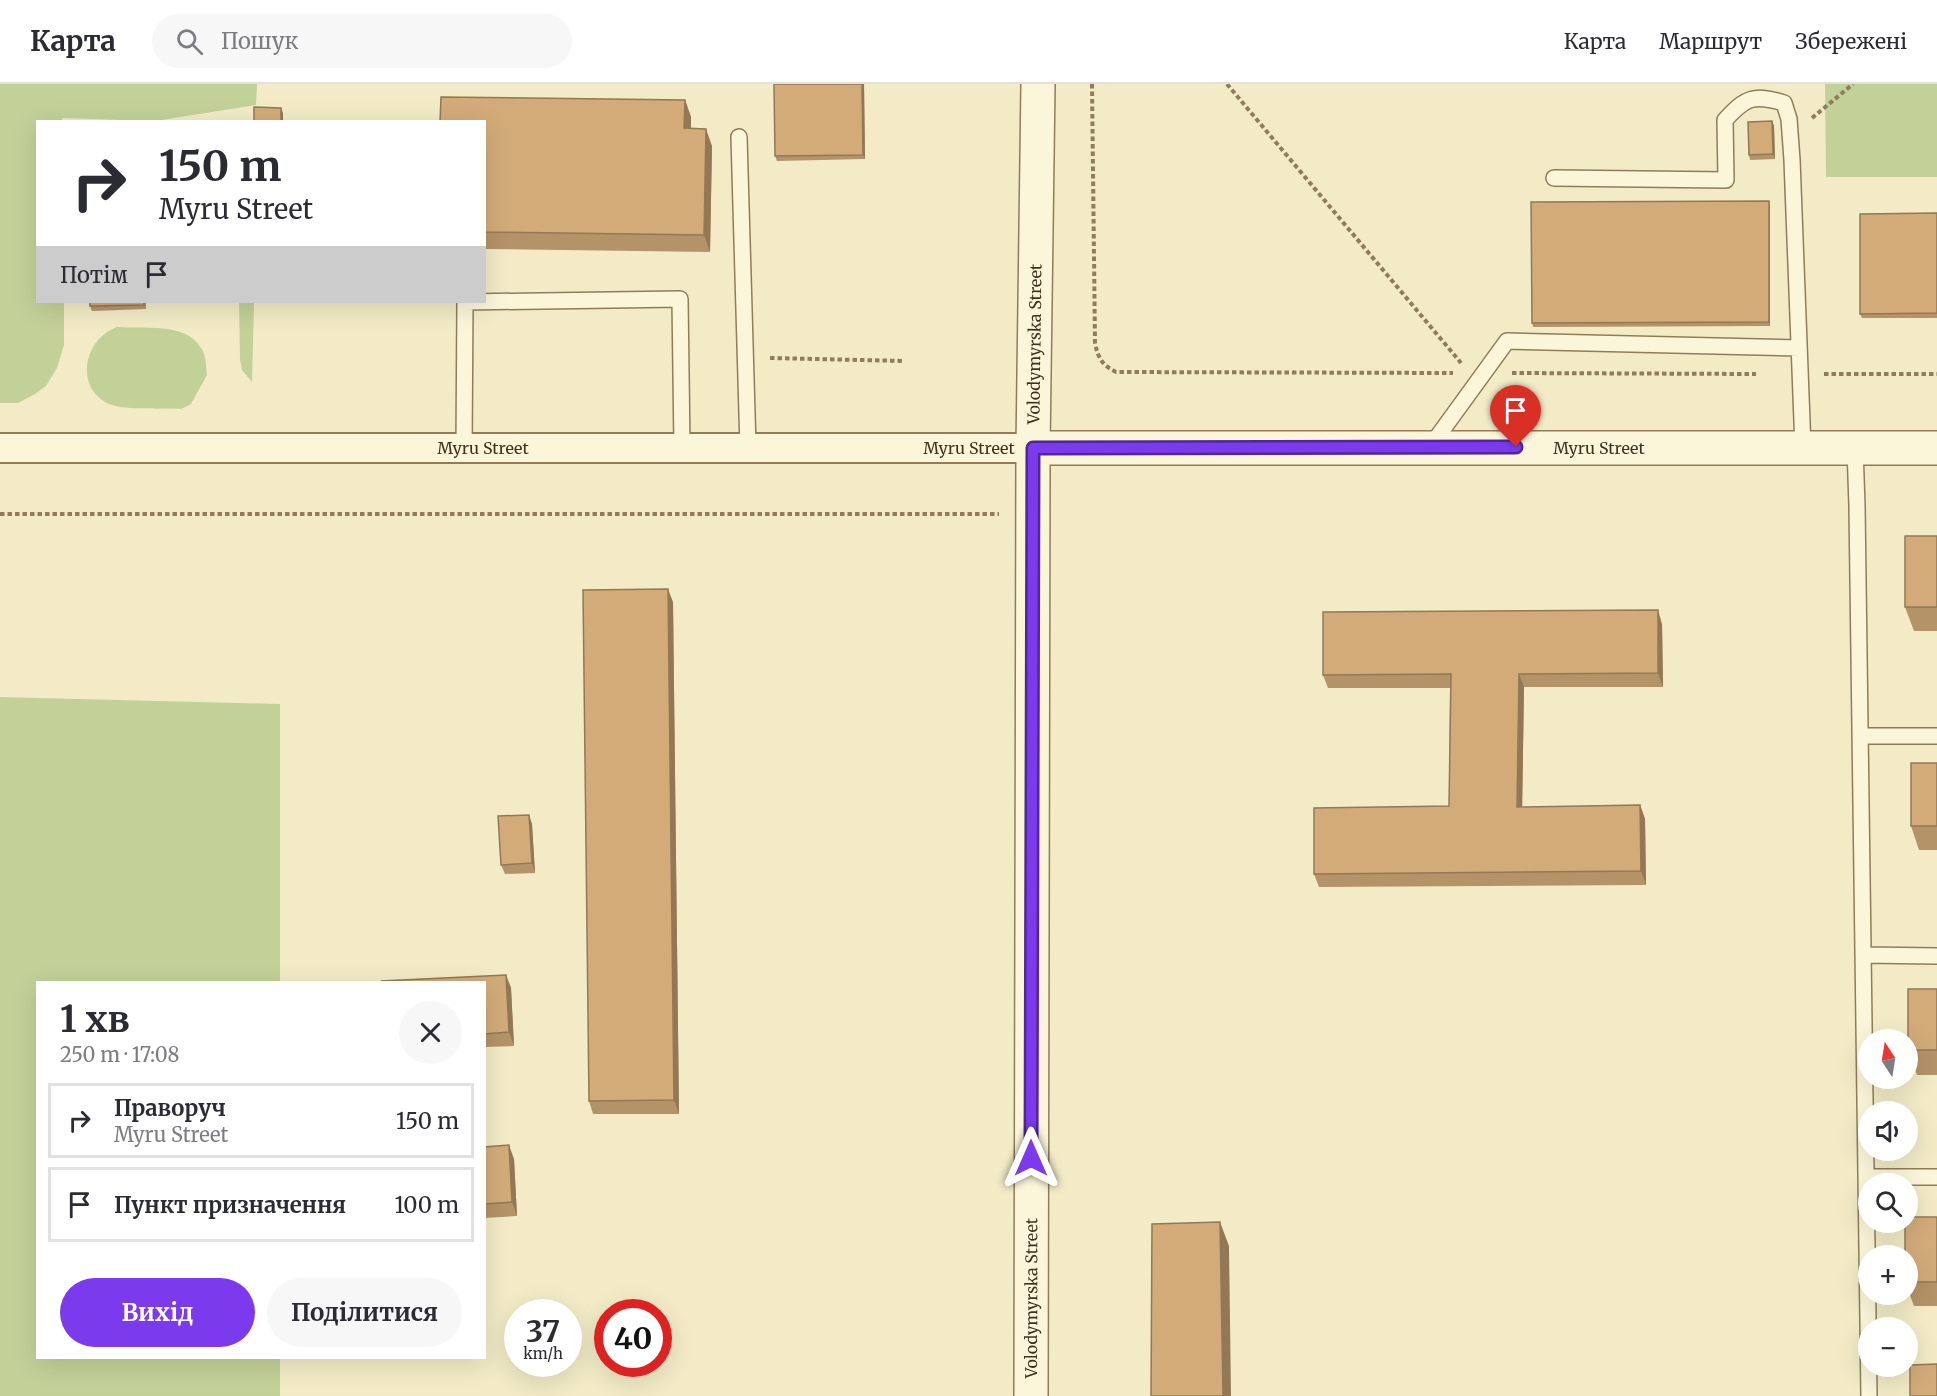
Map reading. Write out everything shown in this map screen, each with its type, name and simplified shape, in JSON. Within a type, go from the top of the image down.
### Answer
[{"type":"street","name":"Volodymyrska Street","points":[[1031,1396],[1033,448],[1038,84]]},
{"type":"street","name":"Myru Street","points":[[0,448],[1937,448]]},
{"type":"lane","points":[[1554,178],[1726,180],[1725,120],[1739,105],[1762,97],[1784,104],[1789,119],[1790,137],[1803,448]]},
{"type":"lane","points":[[740,137],[748,448]]},
{"type":"lane","points":[[486,302],[680,300],[682,448]]},
{"type":"lane","points":[[464,448],[465,303]]},
{"type":"lane","points":[[1429,448],[1477,373],[1508,341],[1799,348]]},
{"type":"lane","points":[[1855,448],[1866,1173]]},
{"type":"lane","points":[[1860,736],[1937,736]]},
{"type":"lane","points":[[1863,955],[1937,956]]},
{"type":"lane","points":[[1918,1177],[1937,1177]]},
{"type":"lane","points":[[1867,1233],[1869,1396]]},
{"type":"path","points":[[1092,84],[1095,343],[1098,356],[1105,366],[1116,372],[1937,374]]},
{"type":"path","points":[[1227,84],[1477,373]]},
{"type":"path","points":[[1790,137],[1852,84]]},
{"type":"path","points":[[745,358],[904,361]]},
{"type":"path","points":[[0,514],[999,514]]},
{"type":"green space","points":[[0,84],[257,84],[256,105],[161,120],[62,118],[62,120],[36,120],[36,303],[64,303],[64,345],[57,368],[46,386],[18,403],[0,403]]},
{"type":"green space","points":[[1825,84],[1937,84],[1937,177],[1826,177]]},
{"type":"green space","points":[[239,303],[254,303],[252,382],[242,370]]},
{"type":"green space","points":[[117,327],[175,330],[194,340],[204,354],[207,375],[191,404],[181,409],[118,407],[100,398],[92,389],[87,366],[96,343]]},
{"type":"green space","points":[[0,697],[280,704],[280,981],[36,981],[36,1359],[280,1359],[280,1396],[0,1396]]},
{"type":"building","points":[[774,84],[862,84],[863,155],[775,156]]},
{"type":"building","points":[[441,97],[685,100],[684,128],[706,129],[704,235],[486,232],[486,120],[440,120]]},
{"type":"building","points":[[254,107],[281,108],[281,120],[254,120]]},
{"type":"building","points":[[1772,121],[1773,154],[1749,155],[1748,122]]},
{"type":"building","points":[[1769,201],[1769,322],[1532,323],[1531,202]]},
{"type":"building","points":[[1937,213],[1937,313],[1860,314],[1860,214]]},
{"type":"building","points":[[90,303],[144,303],[144,305],[90,306]]},
{"type":"building","points":[[1905,536],[1937,536],[1937,607],[1905,607]]},
{"type":"building","points":[[668,589],[674,1100],[589,1101],[583,590]]},
{"type":"building","points":[[1658,610],[1658,673],[1519,674],[1517,807],[1640,805],[1641,871],[1314,874],[1314,808],[1449,806],[1451,674],[1323,675],[1323,612]]},
{"type":"building","points":[[1911,763],[1937,763],[1937,826],[1911,826]]},
{"type":"building","points":[[529,815],[532,863],[501,865],[498,816]]},
{"type":"building","points":[[506,975],[509,1032],[486,1034],[486,981],[382,981]]},
{"type":"building","points":[[1908,989],[1937,989],[1937,1050],[1918,1050],[1918,1029],[1908,1029]]},
{"type":"building","points":[[509,1145],[512,1202],[486,1204],[486,1147]]},
{"type":"building","points":[[1918,1217],[1937,1217],[1937,1282],[1918,1282],[1918,1245],[1905,1245],[1905,1233],[1918,1233]]},
{"type":"building","points":[[1220,1222],[1223,1396],[1151,1396],[1152,1224]]},
{"type":"building","points":[[1937,1364],[1937,1396],[1910,1396],[1910,1377],[1918,1377],[1918,1365]]},
{"type":"route","points":[[1031,1158],[1033,448],[1516,447]]}]
